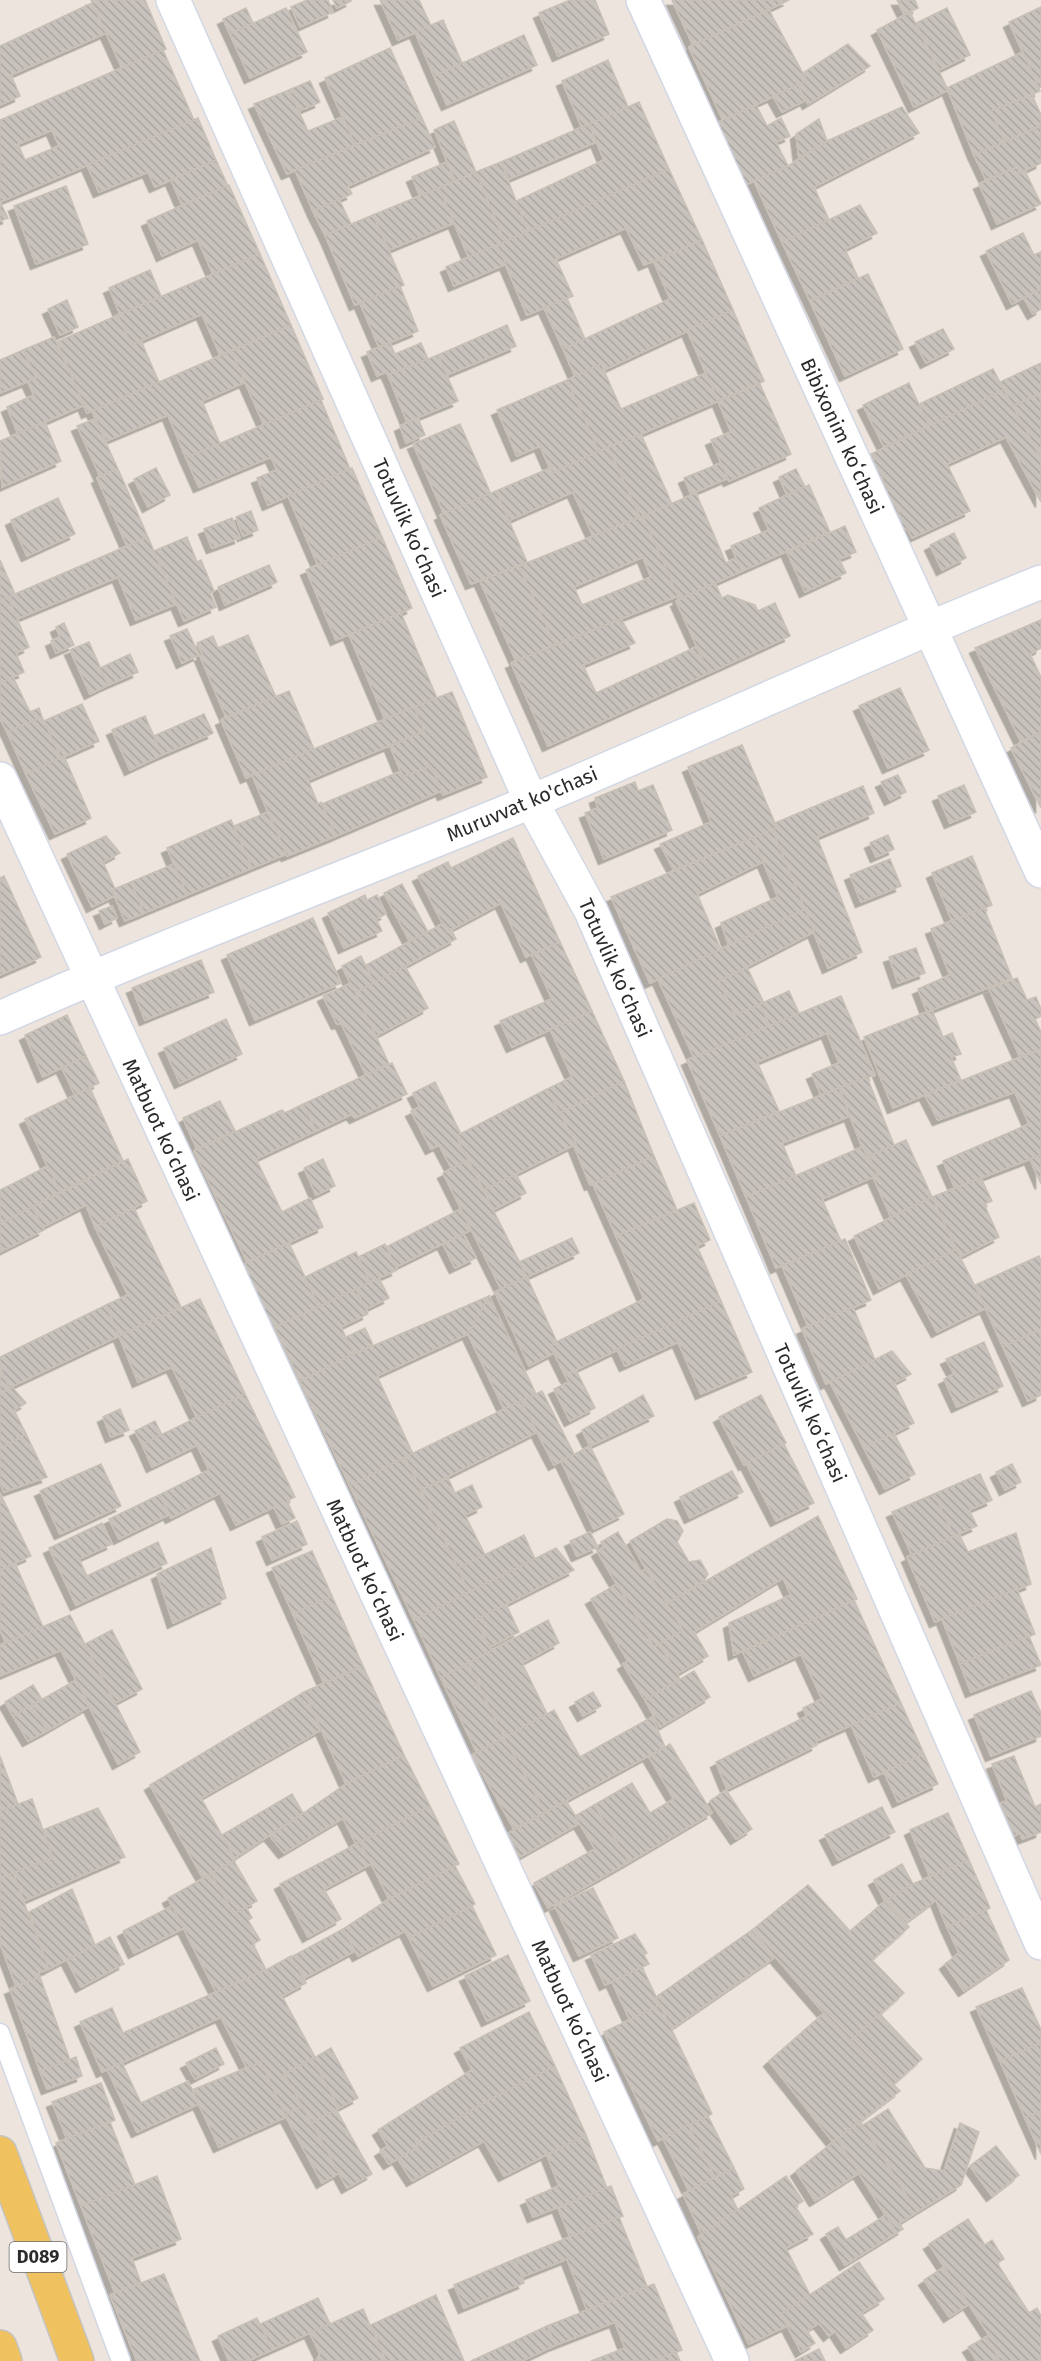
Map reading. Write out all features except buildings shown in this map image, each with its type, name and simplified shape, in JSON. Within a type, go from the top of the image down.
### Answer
[{"type":"main road","name":"D089","points":[[0,2153],[77,2361]]},
{"type":"main road","points":[[0,2347],[5,2361]]},
{"type":"street","name":"Totuvlik koʻchasi","points":[[173,0],[531,801],[591,911],[1041,1943]]},
{"type":"street","name":"Bibixonim koʻchasi","points":[[643,0],[1041,871]]},
{"type":"street","name":"Muruvvat ko'chasi","points":[[0,1018],[90,978],[531,801],[929,627],[1041,582]]},
{"type":"street","name":"Matbuot koʻchasi","points":[[0,779],[90,978],[732,2361]]},
{"type":"lane","points":[[0,2033],[121,2361]]}]
